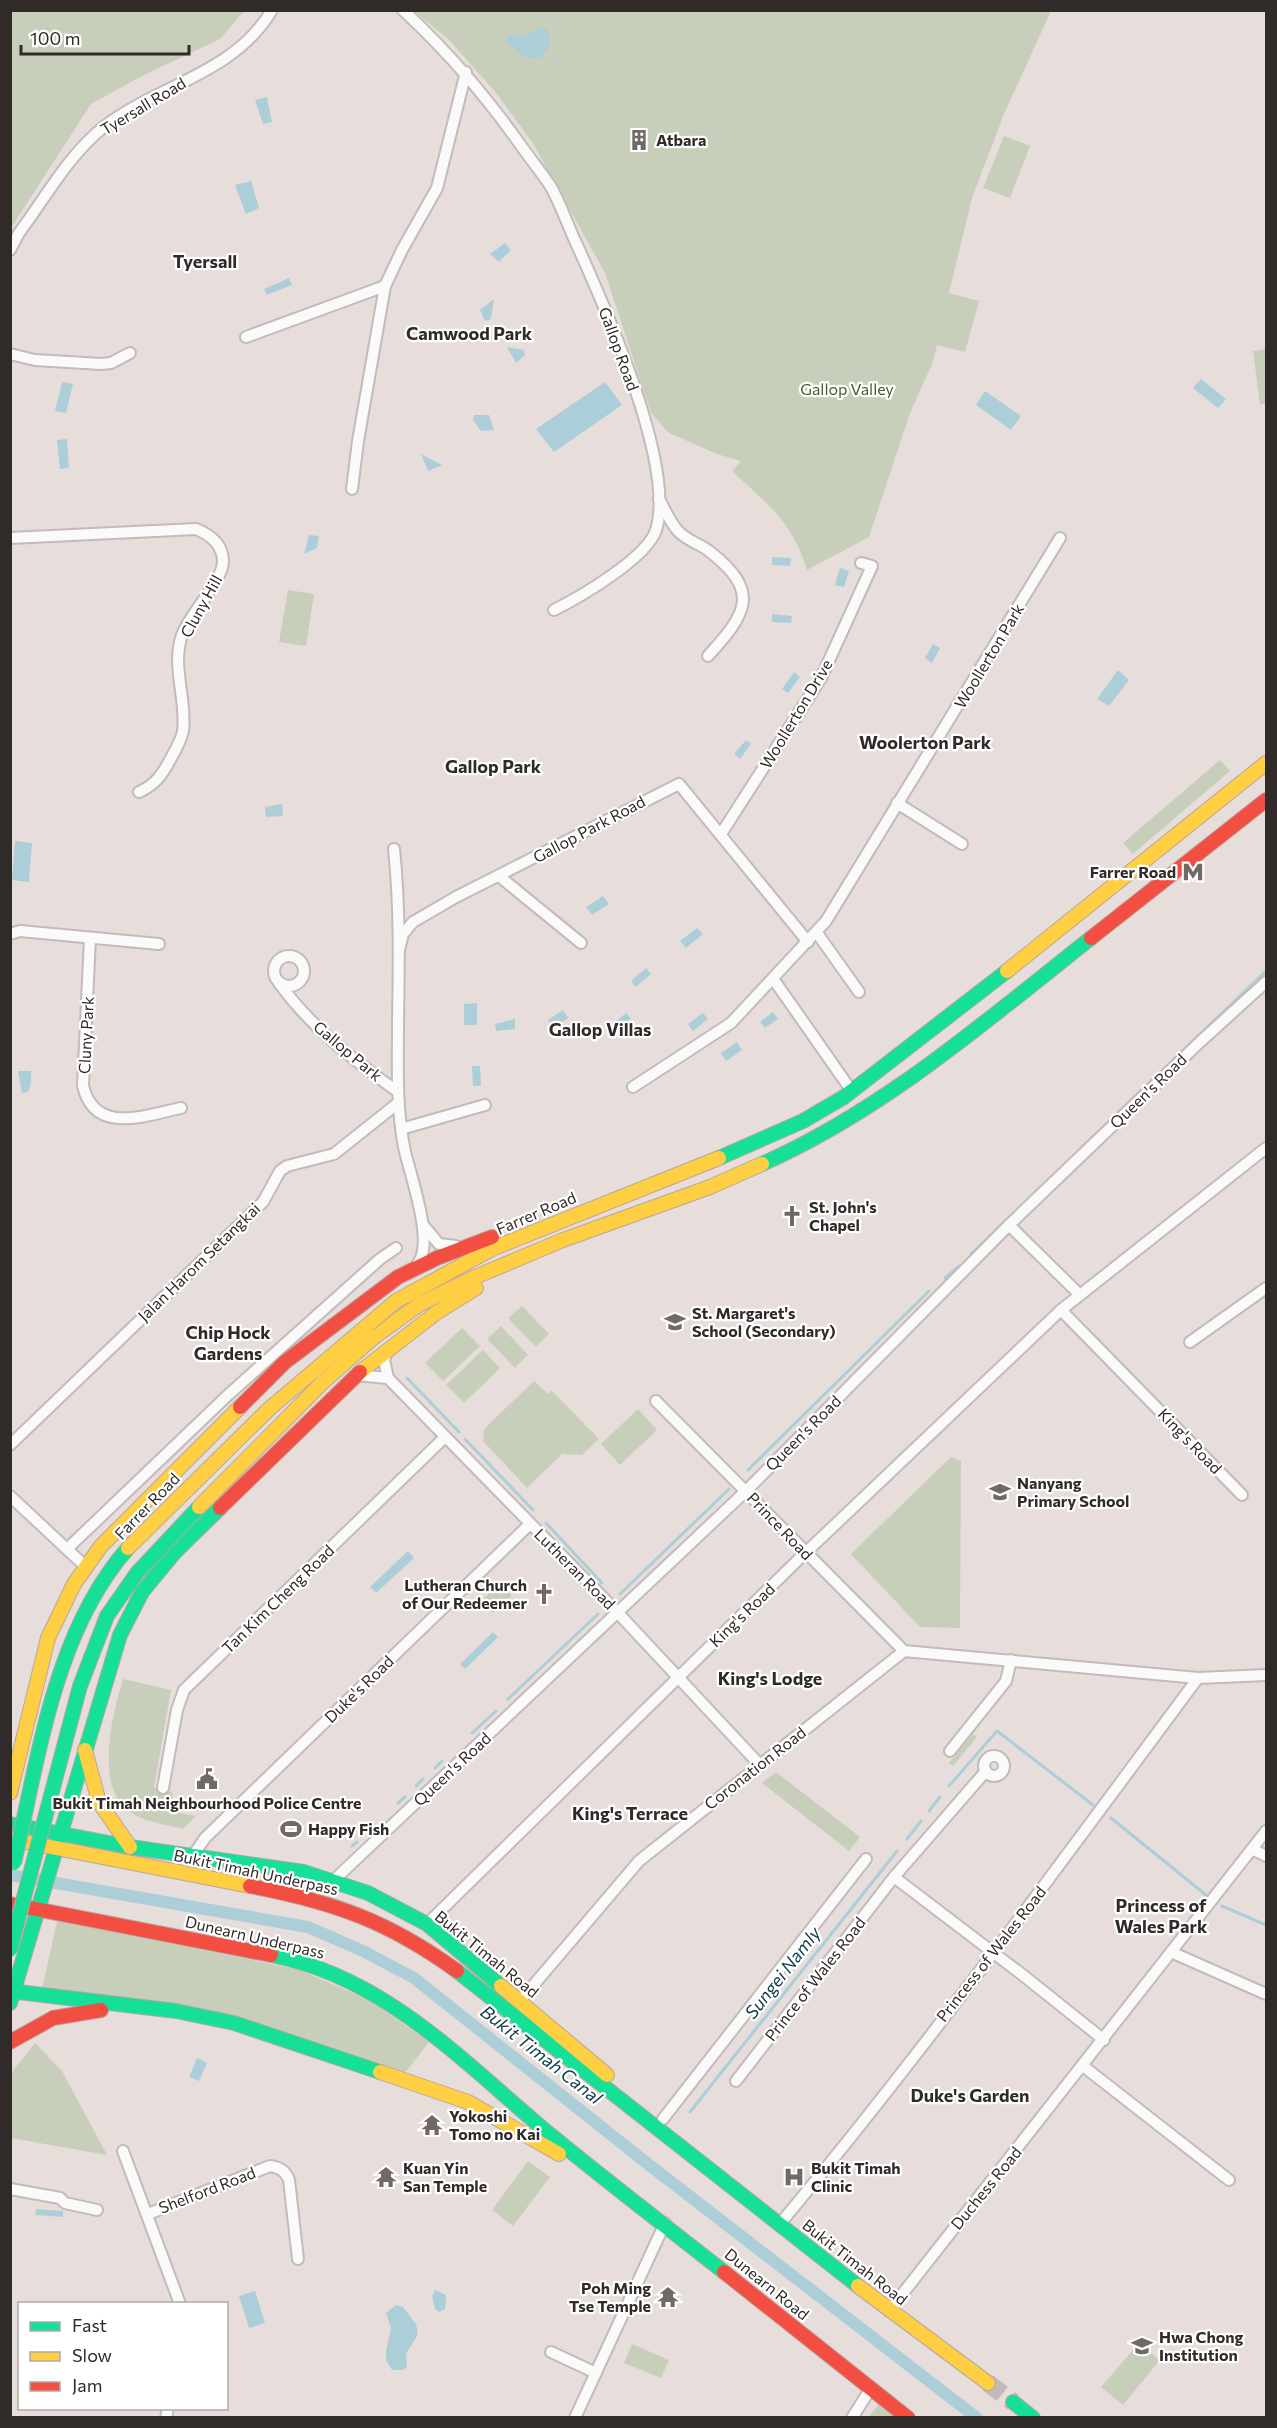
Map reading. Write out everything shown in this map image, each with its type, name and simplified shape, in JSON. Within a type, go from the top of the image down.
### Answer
[{"type":"highway","name":"Farrer Road","points":[[12,1870],[60,1678],[71,1645],[102,1582],[123,1554],[160,1515],[250,1426],[319,1363],[396,1301],[467,1261],[558,1220],[749,1148],[804,1120],[851,1090],[1026,956],[1266,763]]},
{"type":"highway","points":[[10,1950],[80,1686],[107,1616],[122,1592],[178,1528],[324,1382],[374,1337],[420,1304],[475,1277],[563,1240],[710,1187],[794,1150],[833,1129],[947,1051],[1266,800]]},
{"type":"highway","points":[[10,1793],[48,1638],[61,1607],[85,1566],[125,1521],[285,1362],[384,1285],[414,1268],[494,1236],[558,1220]]},
{"type":"highway","points":[[517,1261],[513,1267],[436,1313],[356,1375],[175,1552],[142,1592],[120,1635],[97,1706],[12,1995],[176,2011],[234,2023],[468,2102],[590,2173],[605,2178]]},
{"type":"highway","points":[[33,1693],[44,1712],[59,1720],[79,1721],[97,1706]]},
{"type":"highway","points":[[10,1761],[22,1741]]},
{"type":"highway","points":[[85,1748],[99,1802],[130,1847]]},
{"type":"highway","name":"Bukit Timah Road","points":[[10,1824],[130,1847],[304,1872],[334,1880],[380,1898],[427,1924],[698,2149],[703,2164]]},
{"type":"highway","name":"Bukit Timah Underpass","points":[[10,1839],[312,1898],[347,1909],[388,1927],[485,1992],[645,2120]]},
{"type":"highway","name":"Dunearn Underpass","points":[[10,1904],[278,1956],[316,1966],[354,1982],[391,2003],[425,2028],[605,2178]]},
{"type":"highway","points":[[10,2042],[33,2025],[54,2017],[129,2006]]},
{"type":"highway","name":"Bukit Timah Road","points":[[645,2120],[889,2311],[988,2383]]},
{"type":"highway","name":"Dunearn Road","points":[[605,2178],[665,2223],[908,2418]]},
{"type":"highway","points":[[1013,2402],[1033,2418]]},
{"type":"street","name":"Tyersall Road","points":[[10,250],[19,233],[86,142],[116,120],[233,55],[249,42],[272,10]]},
{"type":"street","name":"Gallop Road","points":[[403,10],[466,72],[551,188],[589,272],[633,384],[652,444],[659,499],[656,530],[637,554],[584,595],[554,610]]},
{"type":"street","points":[[352,489],[357,441],[385,286],[402,250],[437,188],[466,72]]},
{"type":"street","points":[[246,337],[385,286]]},
{"type":"street","points":[[10,354],[35,360],[101,364],[111,363],[130,352]]},
{"type":"street","points":[[659,499],[679,532],[707,549],[730,568],[741,587],[744,605],[740,617],[708,656]]},
{"type":"street","name":"Cluny Hill","points":[[10,538],[196,529],[218,544],[222,554],[222,569],[189,621],[179,648],[177,659],[184,718],[180,742],[164,773],[152,787],[139,792]]},
{"type":"street","name":"Woollerton Park","points":[[633,1087],[726,1027],[817,933],[1060,538]]},
{"type":"street","name":"Woollerton Drive","points":[[721,834],[821,678],[872,566],[861,563]]},
{"type":"street","name":"Gallop Park Road","points":[[399,950],[403,934],[413,922],[678,784],[721,834]]},
{"type":"street","points":[[897,803],[963,844]]},
{"type":"street","points":[[721,834],[808,942]]},
{"type":"street","name":"Gallop Park Road","points":[[394,849],[399,950],[397,1091],[401,1129],[422,1222],[423,1257],[414,1268]]},
{"type":"street","points":[[499,876],[581,943]]},
{"type":"street","points":[[10,934],[20,931],[159,944]]},
{"type":"street","points":[[817,933],[859,992]]},
{"type":"street","name":"Cluny Park","points":[[90,938],[83,1086],[86,1098],[98,1112],[111,1119],[181,1108]]},
{"type":"street","name":"Gallop Park","points":[[300,1008],[296,998],[305,971],[298,959],[286,956],[280,959],[274,969],[279,983],[300,1008],[361,1065],[397,1091]]},
{"type":"street","points":[[774,980],[851,1090]]},
{"type":"street","points":[[279,983],[291,987],[302,981]]},
{"type":"street","name":"Queen's Road","points":[[334,1880],[746,1491],[1009,1225],[1266,982]]},
{"type":"street","name":"Jalan Harom Setangkai","points":[[10,1445],[263,1202],[280,1171],[287,1166],[334,1154],[398,1103]]},
{"type":"street","points":[[401,1129],[485,1105]]},
{"type":"street","name":"King's Road","points":[[427,1924],[805,1553],[1061,1310],[1266,1148]]},
{"type":"street","name":"Gallop Park Road","points":[[422,1222],[439,1244],[445,1246],[473,1245]]},
{"type":"street","points":[[1009,1225],[1079,1294]]},
{"type":"street","name":"Farrer Road","points":[[67,1549],[228,1395],[380,1259],[396,1248]]},
{"type":"street","points":[[1190,1342],[1266,1288]]},
{"type":"street","name":"King's Road","points":[[1061,1310],[1242,1495]]},
{"type":"street","points":[[356,1375],[388,1378],[384,1360],[388,1349]]},
{"type":"street","name":"Lutheran Road","points":[[388,1378],[444,1438],[618,1612],[759,1764]]},
{"type":"street","name":"Prince Road","points":[[656,1401],[904,1651]]},
{"type":"street","name":"Tan Kim Cheng Road","points":[[163,1788],[177,1710],[184,1690],[444,1438]]},
{"type":"street","points":[[10,1496],[85,1566]]},
{"type":"street","name":"Duke's Road","points":[[192,1857],[205,1838],[530,1524]]},
{"type":"street","points":[[904,1651],[1198,1678],[1266,1675]]},
{"type":"street","name":"Coronation Road","points":[[520,2001],[639,1860],[904,1651]]},
{"type":"street","points":[[950,1751],[1006,1682],[1011,1660]]},
{"type":"street","name":"Princess of Wales Road","points":[[779,2225],[833,2160],[994,1953],[1198,1678]]},
{"type":"street","name":"Prince of Wales Road","points":[[736,2081],[894,1877],[986,1771]]},
{"type":"street","name":"Duchess Road","points":[[889,2311],[1083,2067],[1266,1831]]},
{"type":"street","points":[[1252,1850],[1266,1856]]},
{"type":"street","points":[[663,2119],[866,1859]]},
{"type":"street","points":[[894,1877],[1104,2040]]},
{"type":"street","points":[[1172,1952],[1266,1994]]},
{"type":"street","points":[[1083,2067],[1229,2180]]},
{"type":"street","name":"Shelford Road","points":[[123,2151],[179,2302]]},
{"type":"street","name":"Shelford Road","points":[[148,2214],[275,2166],[284,2172],[289,2180],[298,2259]]},
{"type":"street","points":[[10,2189],[60,2198],[65,2203],[97,2210]]},
{"type":"street","points":[[575,2418],[665,2223]]},
{"type":"street","points":[[551,2352],[596,2373]]},
{"type":"street","points":[[852,2418],[871,2388]]},
{"type":"green space","points":[[11,10],[244,11],[220,39],[144,75],[91,104],[11,228]]},
{"type":"green space","name":"Gallop Valley","points":[[414,11],[1051,11],[1004,114],[972,198],[949,293],[979,301],[965,352],[937,345],[932,364],[910,413],[869,537],[807,570],[801,553],[786,526],[768,504],[732,471],[741,461],[717,454],[669,433],[651,413],[605,273],[532,142],[496,93],[450,41]]},
{"type":"green space","points":[[1004,136],[1030,146],[1010,198],[983,188]]},
{"type":"green space","points":[[1266,349],[1266,403],[1260,404],[1253,351]]},
{"type":"green space","points":[[288,590],[314,594],[306,646],[279,642]]},
{"type":"green space","points":[[1220,760],[1230,771],[1133,854],[1123,843]]},
{"type":"green space","points":[[522,1306],[549,1334],[536,1347],[508,1318]]},
{"type":"green space","points":[[501,1326],[528,1355],[515,1368],[487,1339]]},
{"type":"green space","points":[[462,1328],[480,1346],[443,1381],[425,1363]]},
{"type":"green space","points":[[483,1350],[500,1368],[464,1403],[446,1385]]},
{"type":"green space","points":[[534,1381],[548,1394],[551,1390],[599,1439],[582,1455],[562,1454],[527,1488],[483,1441],[484,1429]]},
{"type":"green space","points":[[638,1409],[657,1430],[620,1465],[601,1444]]},
{"type":"green space","points":[[951,1457],[961,1461],[960,1628],[920,1627],[851,1554]]},
{"type":"green space","points":[[499,1583],[512,1596],[493,1613],[481,1601]]},
{"type":"green space","points":[[123,1679],[171,1690],[154,1788],[172,1792],[174,1812],[196,1816],[183,1829],[153,1822],[132,1813],[117,1797],[111,1782],[109,1746],[111,1728]]},
{"type":"green space","points":[[973,1734],[977,1737],[953,1766],[949,1763]]},
{"type":"green space","points":[[776,1772],[860,1837],[849,1851],[762,1783]]},
{"type":"green space","points":[[57,1921],[297,1969],[368,1999],[429,2042],[405,2073],[234,2017],[42,1989]]},
{"type":"green space","points":[[35,2043],[62,2071],[107,2155],[11,2138],[11,2073]]},
{"type":"green space","points":[[528,2161],[550,2177],[513,2226],[492,2210]]},
{"type":"green space","points":[[1139,2343],[1160,2360],[1123,2405],[1101,2387]]},
{"type":"green space","points":[[632,2344],[669,2360],[661,2378],[624,2363]]},
{"type":"green space","points":[[880,2403],[898,2418],[868,2418]]},
{"type":"water","points":[[538,28],[544,28],[549,32],[549,47],[540,58],[526,58],[506,41],[508,35],[526,36]]},
{"type":"water","points":[[267,97],[272,122],[263,124],[255,100]]},
{"type":"water","points":[[251,181],[259,208],[246,214],[235,185]]},
{"type":"water","points":[[505,243],[511,250],[499,262],[490,254]]},
{"type":"water","points":[[289,278],[292,285],[267,295],[264,289]]},
{"type":"water","points":[[494,299],[491,319],[485,321],[480,310]]},
{"type":"water","points":[[507,347],[524,350],[525,355],[516,363]]},
{"type":"water","points":[[1201,379],[1226,399],[1218,408],[1193,388]]},
{"type":"water","points":[[62,382],[73,384],[66,413],[55,411]]},
{"type":"water","points":[[605,382],[622,405],[554,452],[536,429]]},
{"type":"water","points":[[985,391],[1021,416],[1011,430],[976,405]]},
{"type":"water","points":[[474,415],[489,415],[494,430],[481,431],[473,420]]},
{"type":"water","points":[[67,439],[69,468],[60,469],[57,440]]},
{"type":"water","points":[[421,454],[442,465],[428,471]]},
{"type":"water","points":[[309,535],[319,536],[317,548],[304,554]]},
{"type":"water","points":[[772,557],[791,558],[790,566],[772,565]]},
{"type":"water","points":[[840,568],[849,571],[844,587],[835,585]]},
{"type":"water","points":[[772,614],[792,616],[791,623],[772,622]]},
{"type":"water","points":[[933,644],[940,648],[932,663],[925,658]]},
{"type":"water","points":[[1118,670],[1129,680],[1109,706],[1097,699]]},
{"type":"water","points":[[794,672],[800,677],[788,693],[782,689]]},
{"type":"water","points":[[746,740],[751,744],[740,759],[734,754]]},
{"type":"water","points":[[282,804],[283,816],[266,817],[265,807]]},
{"type":"water","points":[[15,841],[32,843],[29,882],[12,880]]},
{"type":"water","points":[[603,896],[609,904],[592,915],[586,907]]},
{"type":"water","points":[[697,928],[703,934],[686,948],[680,941]]},
{"type":"water","points":[[646,968],[651,974],[636,987],[631,981]]},
{"type":"water","points":[[477,1003],[477,1025],[464,1025],[464,1004]]},
{"type":"water","points":[[563,1010],[568,1018],[553,1028],[548,1020]]},
{"type":"water","points":[[773,1012],[778,1019],[765,1028],[760,1022]]},
{"type":"water","points":[[626,1013],[631,1018],[616,1031],[611,1025]]},
{"type":"water","points":[[703,1013],[708,1019],[693,1031],[688,1024]]},
{"type":"water","points":[[515,1019],[515,1029],[496,1031],[495,1024]]},
{"type":"water","points":[[737,1042],[742,1050],[726,1061],[721,1053]]},
{"type":"water","points":[[472,1066],[480,1066],[481,1086],[473,1086]]},
{"type":"water","points":[[18,1071],[31,1071],[28,1092],[22,1093]]},
{"type":"water","points":[[408,1551],[414,1558],[376,1593],[370,1587]]},
{"type":"water","points":[[493,1632],[498,1637],[465,1669],[460,1664]]},
{"type":"water","points":[[197,2058],[207,2063],[199,2081],[189,2077]]},
{"type":"water","points":[[36,2209],[63,2211],[63,2217],[35,2215]]},
{"type":"water","points":[[435,2290],[446,2295],[445,2309],[439,2312],[435,2309],[432,2296]]},
{"type":"water","points":[[255,2291],[265,2323],[249,2328],[239,2296]]},
{"type":"water","points":[[396,2305],[403,2307],[416,2324],[418,2334],[406,2354],[407,2367],[403,2370],[392,2370],[386,2360],[391,2328],[386,2313]]},
{"type":"waterway","points":[[1174,1059],[1266,971]]},
{"type":"waterway","points":[[1101,1129],[1156,1076]]},
{"type":"waterway","points":[[1081,1148],[1097,1133]]},
{"type":"waterway","points":[[971,1254],[1001,1226]]},
{"type":"waterway","points":[[945,1278],[959,1266]]},
{"type":"waterway","points":[[748,1470],[929,1291]]},
{"type":"waterway","points":[[407,1378],[459,1432]]},
{"type":"waterway","points":[[465,1439],[533,1510]]},
{"type":"waterway","points":[[620,1594],[729,1489]]},
{"type":"waterway","points":[[546,1523],[602,1583]]},
{"type":"waterway","points":[[508,1699],[598,1614]]},
{"type":"waterway","points":[[472,1733],[496,1711]]},
{"type":"waterway","name":"Sungei Namly","points":[[949,1786],[997,1731],[1093,1805]]},
{"type":"waterway","points":[[435,1768],[442,1761]]},
{"type":"waterway","points":[[416,1786],[423,1779]]},
{"type":"waterway","points":[[398,1803],[405,1797]]},
{"type":"waterway","name":"Sungei Namly","points":[[929,1811],[940,1797]]},
{"type":"waterway","name":"Sungei Namly","points":[[1111,1818],[1206,1895]]},
{"type":"waterway","name":"Sungei Namly","points":[[907,1839],[921,1821]]},
{"type":"waterway","points":[[352,1846],[357,1842]]},
{"type":"waterway","name":"Sungei Namly","points":[[690,2112],[897,1851]]},
{"type":"waterway","name":"Bukit Timah Canal","points":[[10,1875],[308,1927],[363,1951],[414,1978],[648,2164],[977,2418]]},
{"type":"waterway","name":"Sungei Namly","points":[[1222,1906],[1266,1925]]},
{"type":"tunnel","points":[[988,2383],[1013,2402]]},
{"type":"traffic: fast","points":[[762,1164],[850,1117],[933,1062],[1091,938]]},
{"type":"traffic: fast","points":[[719,1158],[803,1121],[844,1097],[1007,971]]},
{"type":"traffic: fast","points":[[10,1950],[80,1686],[107,1616],[137,1573],[199,1507]]},
{"type":"traffic: fast","points":[[10,2003],[120,1635],[142,1592],[175,1552],[220,1508]]},
{"type":"traffic: fast","points":[[14,1863],[42,1739],[66,1657],[82,1618],[103,1581],[128,1548]]},
{"type":"traffic: fast","points":[[10,1824],[130,1847],[304,1872],[368,1893],[427,1924],[501,1986]]},
{"type":"traffic: fast","points":[[271,1955],[313,1966],[352,1983],[388,2003],[423,2027],[553,2137],[724,2272]]},
{"type":"traffic: fast","points":[[457,1971],[858,2286]]},
{"type":"traffic: fast","points":[[10,1991],[176,2011],[234,2023],[380,2072]]},
{"type":"traffic: fast","points":[[1013,2402],[1033,2418]]},
{"type":"traffic: slow","points":[[1007,971],[1266,763]]},
{"type":"traffic: slow","points":[[396,1301],[494,1248],[719,1158]]},
{"type":"traffic: slow","points":[[374,1337],[420,1304],[475,1277],[563,1240],[710,1187],[762,1164]]},
{"type":"traffic: slow","points":[[360,1372],[436,1313],[476,1288]]},
{"type":"traffic: slow","points":[[128,1548],[269,1409],[396,1301]]},
{"type":"traffic: slow","points":[[199,1507],[323,1382],[374,1337]]},
{"type":"traffic: slow","points":[[10,1793],[48,1638],[74,1584],[101,1546],[240,1407]]},
{"type":"traffic: slow","points":[[85,1750],[99,1802],[130,1847]]},
{"type":"traffic: slow","points":[[10,1839],[250,1886]]},
{"type":"traffic: slow","points":[[501,1986],[607,2075]]},
{"type":"traffic: slow","points":[[380,2072],[468,2102],[559,2154]]},
{"type":"traffic: slow","points":[[858,2286],[988,2383]]},
{"type":"traffic: jam","points":[[1091,938],[1266,800]]},
{"type":"traffic: jam","points":[[240,1407],[285,1362],[398,1277],[437,1258],[492,1237]]},
{"type":"traffic: jam","points":[[220,1508],[360,1372]]},
{"type":"traffic: jam","points":[[250,1886],[308,1899],[359,1916],[407,1939],[457,1971]]},
{"type":"traffic: jam","points":[[10,1904],[271,1955]]},
{"type":"traffic: jam","points":[[10,2042],[53,2018],[101,2010]]},
{"type":"traffic: jam","points":[[724,2272],[908,2418]]},
{"type":"place","name":"Atbara","points":[[639,140]]},
{"type":"place","name":"Farrer Road","points":[[1193,872]]},
{"type":"place","name":"St. John's Chapel","points":[[792,1216]]},
{"type":"place","name":"St. Margaret's School (Secondary)","points":[[675,1322]]},
{"type":"place","name":"Nanyang Primary School","points":[[1000,1492]]},
{"type":"place","name":"Lutheran Church of Our Redeemer","points":[[544,1594]]},
{"type":"place","name":"Bukit Timah Neighbourhood Police Centre","points":[[207,1779]]},
{"type":"place","name":"Happy Fish","points":[[291,1829]]},
{"type":"place","name":"Yokoshi Tomo no Kai","points":[[432,2125]]},
{"type":"place","name":"Kuan Yin San Temple","points":[[386,2177]]},
{"type":"place","name":"Bukit Timah Clinic","points":[[794,2177]]},
{"type":"place","name":"Poh Ming Tse Temple","points":[[668,2297]]},
{"type":"place","name":"Hwa Chong Institution","points":[[1142,2346]]},
{"type":"district","name":"Tyersall","points":[[205,262]]},
{"type":"district","name":"Camwood Park","points":[[469,334]]},
{"type":"district","name":"Woolerton Park","points":[[925,743]]},
{"type":"district","name":"Gallop Park","points":[[493,767]]},
{"type":"district","name":"Gallop Villas","points":[[600,1030]]},
{"type":"district","name":"Chip Hock Gardens","points":[[228,1343]]},
{"type":"district","name":"King's Lodge","points":[[770,1679]]},
{"type":"district","name":"King's Terrace","points":[[630,1814]]},
{"type":"district","name":"Princess of Wales Park","points":[[1161,1916]]},
{"type":"district","name":"Duke's Garden","points":[[970,2096]]}]
